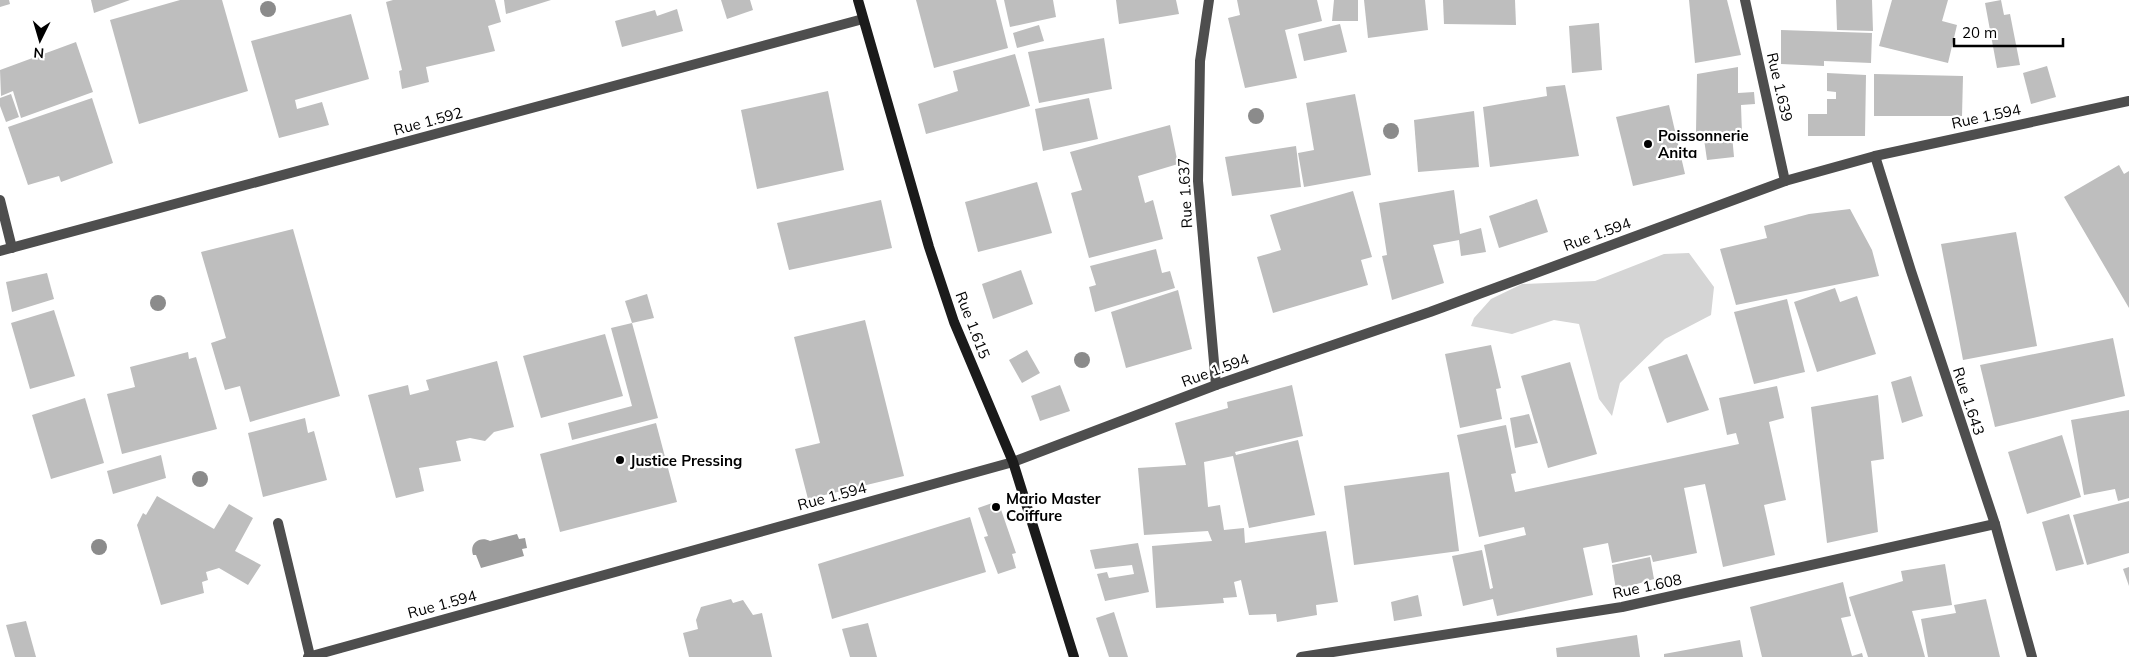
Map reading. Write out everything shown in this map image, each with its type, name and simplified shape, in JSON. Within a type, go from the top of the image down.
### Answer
[{"type":"street","name":"Rue 1.615","points":[[858,0],[932,256],[954,322],[1013,462],[1074,657]]},
{"type":"street","name":"Rue 1.637","points":[[1208,0],[1200,61],[1198,181],[1216,385]]},
{"type":"street","name":"Rue 1.639","points":[[1745,0],[1785,181]]},
{"type":"street","name":"Rue 1.592","points":[[0,252],[863,19]]},
{"type":"street","name":"Rue 1.594","points":[[309,657],[1013,462],[1216,385],[1430,312],[1785,181],[1875,156],[2129,101]]},
{"type":"street","name":"Rue 1.643","points":[[1875,156],[1911,272],[1995,524],[2032,657]]},
{"type":"street","points":[[0,200],[12,248]]},
{"type":"street","points":[[278,523],[309,657]]},
{"type":"street","name":"Rue 1.608","points":[[1301,657],[1622,607],[1995,524]]},
{"type":"shaded area","points":[[1689,253],[1714,287],[1711,315],[1665,339],[1620,383],[1612,416],[1599,399],[1579,324],[1554,320],[1512,334],[1471,326],[1474,318],[1491,299],[1522,284],[1595,281],[1664,254]]},
{"type":"shaded area","points":[[517,534],[519,539],[525,538],[527,548],[522,549],[524,556],[481,568],[476,555],[473,555],[472,551],[476,542],[483,539],[490,541]]},
{"type":"building","points":[[0,0],[9,0],[10,4],[0,7]]},
{"type":"building","points":[[91,0],[130,0],[94,13]]},
{"type":"building","points":[[180,0],[222,0],[248,91],[139,124],[110,20]]},
{"type":"building","points":[[393,0],[495,0],[501,22],[488,26],[495,51],[426,67],[429,82],[402,89],[399,71],[402,70],[386,2]]},
{"type":"building","points":[[504,0],[551,0],[506,14]]},
{"type":"building","points":[[721,0],[750,0],[753,10],[727,19]]},
{"type":"building","points":[[916,0],[996,0],[1008,48],[934,68]]},
{"type":"building","points":[[1004,0],[1053,0],[1056,17],[1010,27]]},
{"type":"building","points":[[1116,0],[1176,0],[1179,14],[1119,24]]},
{"type":"building","points":[[1237,0],[1317,0],[1322,21],[1285,30],[1297,78],[1245,88],[1228,18],[1240,15]]},
{"type":"building","points":[[1334,0],[1358,0],[1358,21],[1332,21]]},
{"type":"building","points":[[1364,0],[1425,0],[1428,30],[1368,38]]},
{"type":"building","points":[[1443,0],[1515,0],[1516,25],[1444,24]]},
{"type":"building","points":[[1689,0],[1727,0],[1741,55],[1695,63]]},
{"type":"building","points":[[1836,0],[1872,0],[1873,31],[1837,30]]},
{"type":"building","points":[[1892,0],[1948,0],[1942,21],[1957,25],[1948,63],[1879,46]]},
{"type":"building","points":[[2001,0],[2004,15],[2010,14],[2020,65],[1997,68],[1985,3]]},
{"type":"building","points":[[677,9],[683,31],[622,47],[615,21],[655,10],[657,16]]},
{"type":"building","points":[[351,14],[369,79],[295,100],[297,109],[322,102],[329,125],[279,138],[251,41]]},
{"type":"building","points":[[1599,23],[1602,70],[1572,73],[1569,26]]},
{"type":"building","points":[[1340,24],[1347,52],[1304,61],[1298,34]]},
{"type":"building","points":[[1039,25],[1044,41],[1017,48],[1013,33]]},
{"type":"building","points":[[1781,30],[1872,33],[1871,63],[1824,61],[1824,66],[1781,64]]},
{"type":"building","points":[[1104,38],[1112,89],[1039,103],[1028,52]]},
{"type":"building","points":[[76,42],[93,92],[21,118],[13,91],[1,96],[0,70]]},
{"type":"building","points":[[1015,54],[1030,106],[926,134],[918,104],[958,91],[953,71]]},
{"type":"building","points":[[2047,66],[2056,97],[2031,104],[2023,73]]},
{"type":"building","points":[[1738,67],[1738,93],[1754,92],[1755,104],[1741,105],[1742,134],[1732,135],[1734,157],[1707,160],[1703,132],[1696,132],[1697,74]]},
{"type":"building","points":[[1827,73],[1866,75],[1865,136],[1808,136],[1808,114],[1827,114],[1827,99],[1836,99],[1836,92],[1827,91]]},
{"type":"building","points":[[1874,74],[1963,76],[1962,116],[1874,116]]},
{"type":"building","points":[[1565,85],[1579,156],[1490,167],[1483,107],[1547,96],[1546,87]]},
{"type":"building","points":[[828,91],[844,170],[757,189],[741,110]]},
{"type":"building","points":[[11,94],[19,117],[6,122],[0,106],[0,98]]},
{"type":"building","points":[[1355,94],[1371,175],[1304,187],[1298,153],[1314,150],[1306,103]]},
{"type":"building","points":[[92,98],[113,163],[61,182],[59,176],[28,185],[8,127]]},
{"type":"building","points":[[1089,98],[1098,139],[1043,151],[1035,109]]},
{"type":"building","points":[[1669,105],[1685,174],[1633,186],[1616,117]]},
{"type":"building","points":[[1474,111],[1479,167],[1418,172],[1414,120]]},
{"type":"building","points":[[1170,125],[1178,164],[1138,176],[1145,203],[1153,200],[1163,239],[1089,258],[1071,193],[1082,190],[1070,152]]},
{"type":"building","points":[[1296,146],[1301,187],[1232,196],[1225,157]]},
{"type":"building","points":[[2119,165],[2124,174],[2129,171],[2129,308],[2064,197]]},
{"type":"building","points":[[1037,182],[1052,233],[978,252],[965,202]]},
{"type":"building","points":[[1454,190],[1460,234],[1481,228],[1486,252],[1461,256],[1459,240],[1433,245],[1444,283],[1392,300],[1382,256],[1387,255],[1379,203]]},
{"type":"building","points":[[1353,191],[1372,257],[1361,260],[1368,285],[1273,313],[1257,257],[1281,250],[1270,215]]},
{"type":"building","points":[[1537,199],[1548,232],[1499,248],[1489,216]]},
{"type":"building","points":[[881,200],[892,248],[789,270],[777,223]]},
{"type":"building","points":[[1850,209],[1872,250],[1879,276],[1736,305],[1720,249],[1767,238],[1764,226],[1809,214]]},
{"type":"building","points":[[293,229],[340,396],[250,422],[240,386],[225,390],[211,343],[226,338],[201,252]]},
{"type":"building","points":[[2016,232],[2037,346],[1963,360],[1941,244]]},
{"type":"building","points":[[1156,249],[1162,273],[1170,271],[1175,288],[1095,312],[1089,287],[1096,285],[1090,266]]},
{"type":"building","points":[[1021,270],[1033,304],[993,319],[982,284]]},
{"type":"building","points":[[47,273],[54,299],[12,312],[6,282]]},
{"type":"building","points":[[1835,288],[1840,302],[1857,296],[1876,354],[1817,372],[1794,302]]},
{"type":"building","points":[[1178,290],[1192,349],[1126,368],[1111,312]]},
{"type":"building","points":[[647,294],[654,318],[632,323],[625,301]]},
{"type":"building","points":[[1787,299],[1805,372],[1754,384],[1734,312]]},
{"type":"building","points":[[54,310],[75,376],[30,389],[11,323]]},
{"type":"building","points":[[865,320],[904,476],[808,499],[795,449],[820,443],[794,337]]},
{"type":"building","points":[[632,323],[658,418],[572,440],[568,423],[632,406],[611,328]]},
{"type":"building","points":[[605,334],[623,396],[541,418],[523,356]]},
{"type":"building","points":[[2113,338],[2125,396],[1995,427],[1980,365]]},
{"type":"building","points":[[1491,345],[1501,388],[1496,389],[1502,419],[1460,428],[1445,354]]},
{"type":"building","points":[[1027,350],[1040,373],[1022,383],[1009,360]]},
{"type":"building","points":[[188,352],[189,359],[196,357],[217,429],[122,454],[107,394],[135,387],[130,367]]},
{"type":"building","points":[[1687,354],[1709,410],[1667,423],[1648,367]]},
{"type":"building","points":[[497,361],[514,427],[494,432],[485,441],[470,438],[456,441],[461,461],[419,468],[424,491],[396,498],[368,395],[408,385],[410,395],[429,390],[426,380]]},
{"type":"building","points":[[1570,362],[1597,454],[1548,468],[1521,376]]},
{"type":"building","points":[[1911,376],[1923,416],[1902,423],[1891,382]]},
{"type":"building","points":[[1060,385],[1070,411],[1040,421],[1031,396]]},
{"type":"building","points":[[1292,385],[1303,436],[1235,452],[1236,455],[1298,440],[1315,515],[1249,528],[1233,456],[1204,462],[1208,507],[1220,505],[1224,530],[1244,528],[1245,543],[1326,531],[1338,602],[1316,605],[1317,615],[1277,622],[1276,614],[1249,615],[1241,580],[1234,582],[1237,597],[1223,598],[1224,603],[1156,608],[1152,546],[1212,541],[1208,531],[1144,535],[1138,468],[1186,465],[1175,423],[1228,408],[1227,402]]},
{"type":"building","points":[[1777,386],[1784,418],[1769,422],[1786,500],[1764,505],[1775,555],[1723,567],[1705,484],[1684,488],[1697,553],[1653,562],[1651,555],[1612,563],[1608,543],[1583,548],[1593,595],[1497,616],[1493,599],[1463,606],[1452,556],[1482,550],[1490,589],[1493,588],[1484,545],[1526,535],[1524,527],[1479,537],[1457,435],[1506,425],[1516,473],[1511,474],[1515,492],[1739,444],[1736,433],[1727,435],[1719,398]]},
{"type":"building","points":[[1878,395],[1884,459],[1871,461],[1878,532],[1827,543],[1811,407]]},
{"type":"building","points":[[85,398],[104,463],[51,479],[32,415]]},
{"type":"building","points":[[2129,410],[2129,498],[2118,501],[2115,489],[2084,495],[2071,420]]},
{"type":"building","points":[[1529,414],[1538,443],[1515,448],[1510,418]]},
{"type":"building","points":[[305,418],[308,433],[314,431],[327,480],[263,497],[248,433]]},
{"type":"building","points":[[656,423],[677,502],[560,532],[540,454]]},
{"type":"building","points":[[2062,435],[2081,497],[2027,514],[2008,452]]},
{"type":"building","points":[[161,455],[166,478],[113,494],[107,471]]},
{"type":"building","points":[[1449,472],[1459,551],[1354,565],[1344,486]]},
{"type":"building","points":[[157,496],[214,529],[229,504],[253,518],[235,551],[261,565],[248,585],[219,568],[206,572],[208,580],[202,582],[204,593],[161,605],[137,525],[143,513],[146,515]]},
{"type":"building","points":[[998,501],[1016,553],[1012,554],[1016,568],[998,574],[984,537],[988,536],[978,508]]},
{"type":"building","points":[[2129,501],[2129,553],[2087,565],[2073,515]]},
{"type":"building","points":[[2069,514],[2084,564],[2056,571],[2042,522]]},
{"type":"building","points":[[970,517],[986,572],[832,619],[818,564]]},
{"type":"building","points":[[1138,543],[1149,592],[1105,601],[1097,574],[1107,572],[1109,578],[1134,574],[1132,565],[1095,569],[1090,550]]},
{"type":"building","points":[[1650,557],[1654,579],[1616,590],[1612,565]]},
{"type":"building","points":[[1945,564],[1952,605],[1912,611],[1925,657],[1868,657],[1849,597],[1903,581],[1901,571]]},
{"type":"building","points":[[2129,567],[2129,586],[2123,569]]},
{"type":"building","points":[[1843,582],[1851,616],[1841,618],[1852,656],[1862,653],[1863,657],[1762,657],[1750,607]]},
{"type":"building","points":[[1418,595],[1422,616],[1394,621],[1391,602]]},
{"type":"building","points":[[731,599],[733,603],[743,600],[753,615],[762,613],[772,657],[689,657],[683,633],[698,629],[696,620],[701,607]]},
{"type":"building","points":[[1986,599],[2000,657],[1928,657],[1921,619],[1956,613],[1954,605]]},
{"type":"building","points":[[1114,612],[1128,657],[1109,657],[1096,618]]},
{"type":"building","points":[[26,621],[36,657],[15,657],[6,625]]},
{"type":"building","points":[[868,623],[877,657],[850,657],[842,629]]},
{"type":"building","points":[[1637,635],[1640,657],[1557,657],[1556,648]]},
{"type":"building","points":[[1740,640],[1743,657],[1664,657],[1664,654]]},
{"type":"place","name":"Poissonnerie Anita","points":[[1648,144]]},
{"type":"place","name":"Justice Pressing","points":[[620,460]]},
{"type":"place","name":"Mario Master Coiffure","points":[[996,507]]}]
